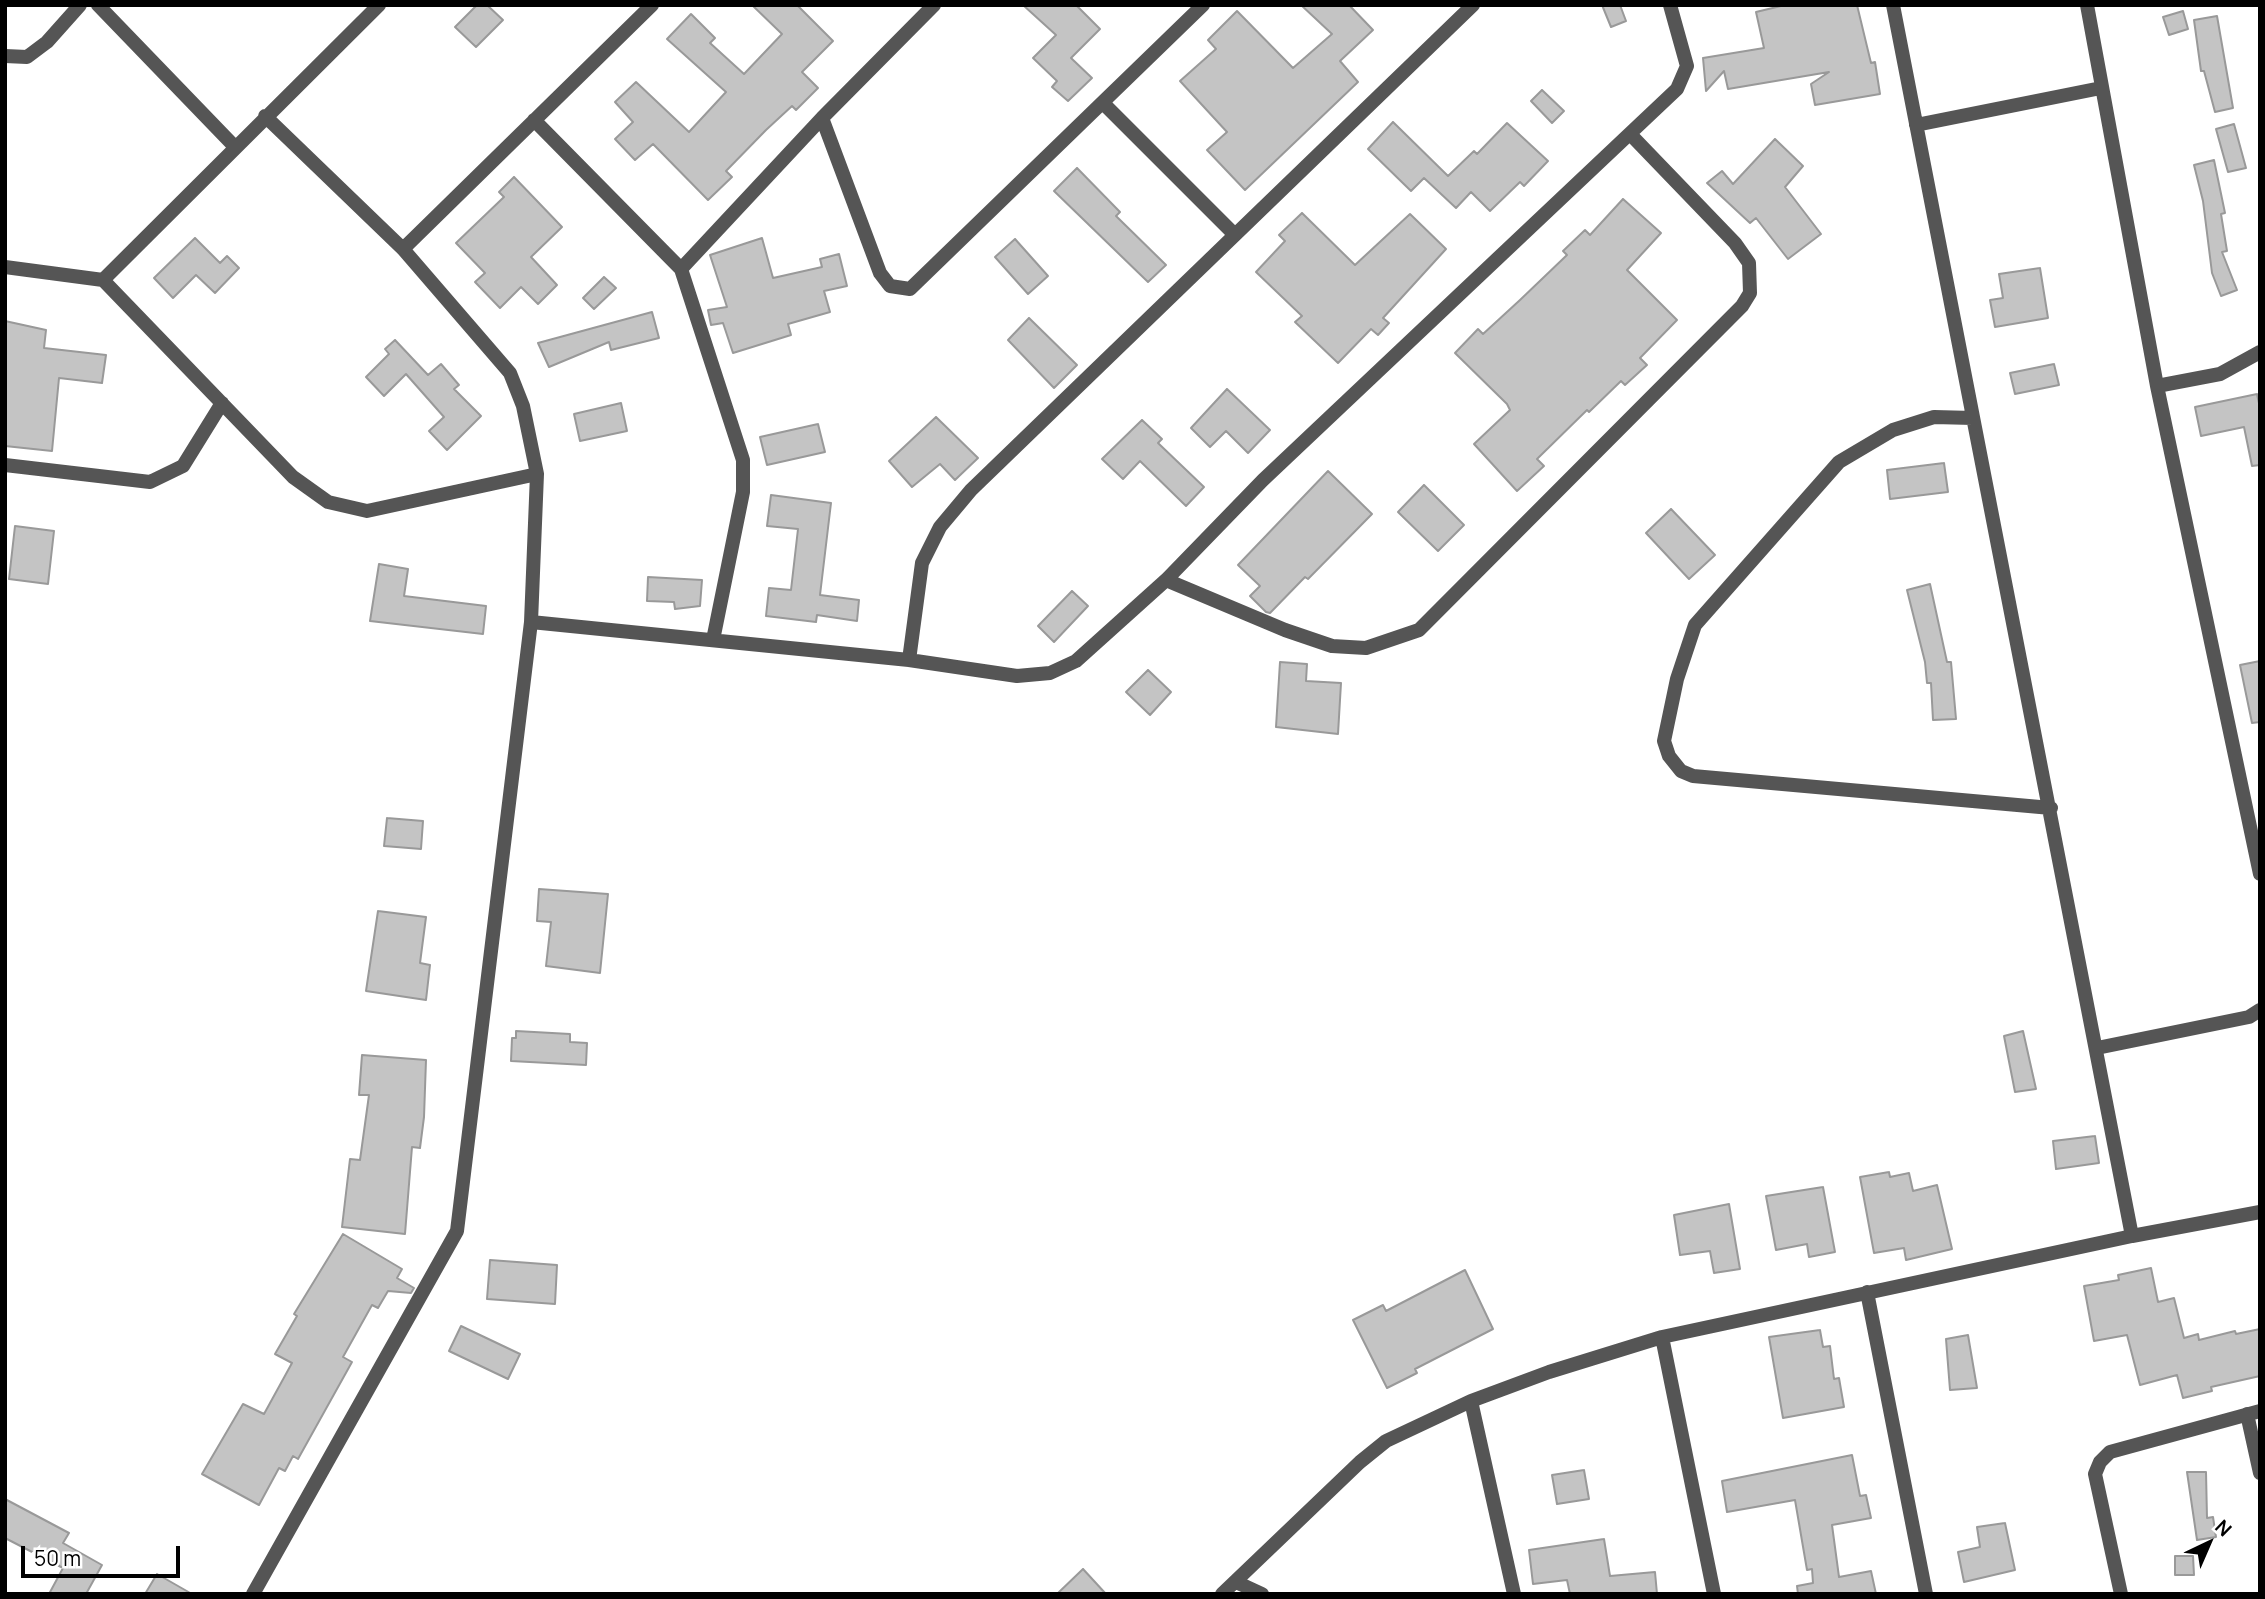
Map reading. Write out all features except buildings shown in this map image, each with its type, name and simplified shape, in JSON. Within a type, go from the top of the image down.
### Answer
[{"type":"street","points":[[5,56],[27,57],[47,43],[80,5]]},
{"type":"street","points":[[98,5],[235,147]]},
{"type":"street","points":[[103,280],[379,5]]},
{"type":"street","points":[[403,249],[652,5]]},
{"type":"street","points":[[681,269],[822,118],[934,5]]},
{"type":"street","points":[[822,118],[880,273],[890,286],[905,291],[942,260],[1203,5]]},
{"type":"street","points":[[909,660],[922,563],[940,527],[971,490],[1473,5]]},
{"type":"street","points":[[531,622],[909,660],[1017,676],[1050,673],[1076,661],[1166,580],[1263,480],[1677,89],[1687,66],[1670,5]]},
{"type":"street","points":[[1893,5],[2132,1236]]},
{"type":"street","points":[[2087,5],[2157,386],[2260,874]]},
{"type":"street","points":[[1916,125],[2101,88]]},
{"type":"street","points":[[1103,103],[1234,234]]},
{"type":"street","points":[[254,1594],[457,1231],[531,622],[537,474],[523,406],[510,373],[403,249],[265,116]]},
{"type":"street","points":[[534,120],[681,269],[743,460],[743,492],[713,640]]},
{"type":"street","points":[[1166,580],[1286,630],[1332,646],[1366,648],[1419,630],[1742,306],[1750,293],[1749,263],[1735,243],[1631,135]]},
{"type":"street","points":[[5,267],[103,280],[293,477],[328,502],[367,511],[537,474]]},
{"type":"street","points":[[2157,386],[2220,374],[2260,352]]},
{"type":"street","points":[[5,466],[150,482],[183,466],[222,403]]},
{"type":"street","points":[[1973,418],[1934,417],[1893,430],[1860,447],[1839,462],[1695,625],[1677,679],[1664,741],[1669,756],[1681,771],[1693,776],[2051,808]]},
{"type":"street","points":[[2097,1048],[2249,1017],[2260,1010]]},
{"type":"street","points":[[1222,1594],[1360,1462],[1386,1441],[1471,1401],[1549,1372],[1662,1337],[2132,1236],[2260,1212]]},
{"type":"street","points":[[1867,1292],[1926,1594]]},
{"type":"street","points":[[1662,1337],[1714,1594]]},
{"type":"street","points":[[1471,1401],[1514,1594]]},
{"type":"street","points":[[2121,1594],[2095,1474],[2100,1462],[2110,1452],[2253,1413],[2260,1473]]},
{"type":"street","points":[[1236,1582],[1262,1594]]}]
